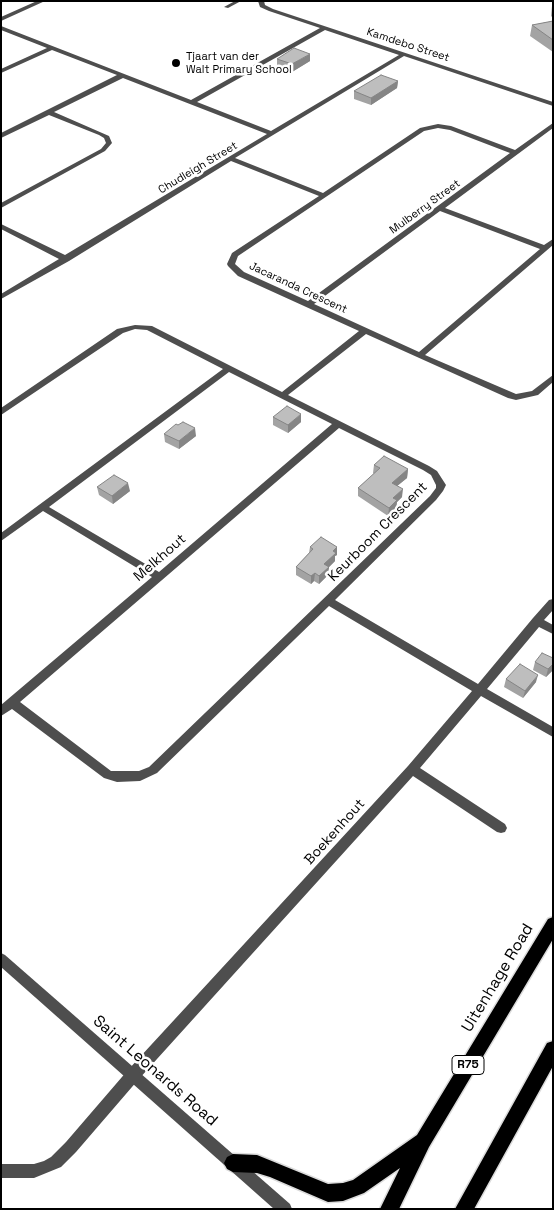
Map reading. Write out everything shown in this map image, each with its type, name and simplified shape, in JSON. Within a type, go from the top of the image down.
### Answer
[{"type":"main road","name":"Uitenhage Road","points":[[388,1209],[423,1141],[553,924]]},
{"type":"main road","points":[[464,1209],[553,1049]]},
{"type":"main road","points":[[233,1163],[257,1164],[273,1168],[295,1180],[328,1193],[343,1192],[358,1187],[423,1141]]},
{"type":"street","points":[[1,19],[42,1]]},
{"type":"street","name":"Kamdebo Street","points":[[261,1],[262,6],[268,9],[553,104]]},
{"type":"street","points":[[1,28],[273,134]]},
{"type":"street","points":[[192,102],[324,28]]},
{"type":"street","points":[[1,71],[50,48]]},
{"type":"street","name":"Chudleigh Street","points":[[1,297],[404,54]]},
{"type":"street","points":[[1,136],[121,76]]},
{"type":"street","points":[[1,206],[103,150],[109,143],[109,140],[101,134],[48,112]]},
{"type":"street","name":"Mulberry Street","points":[[309,304],[553,125]]},
{"type":"street","name":"Jacaranda Crescent","points":[[516,152],[451,128],[427,127],[418,131],[235,255],[231,264],[241,274],[508,395],[516,397],[535,393],[553,378]]},
{"type":"street","points":[[231,159],[323,195]]},
{"type":"street","points":[[441,209],[545,248]]},
{"type":"street","points":[[1,226],[66,259]]},
{"type":"street","points":[[420,355],[553,241]]},
{"type":"street","name":"Keurboom Crescent","points":[[2,411],[113,336],[130,328],[141,327],[156,331],[228,369],[283,395],[336,425],[426,468],[434,473],[441,485],[433,498],[153,770],[140,776],[117,778],[108,775],[13,702]]},
{"type":"street","points":[[283,395],[364,331]]},
{"type":"street","points":[[1,538],[228,369]]},
{"type":"street","name":"Melkhout","points":[[1,712],[336,425]]},
{"type":"street","points":[[43,507],[160,577]]},
{"type":"street","points":[[328,601],[480,688],[553,733]]},
{"type":"street","name":"Boekenhout","points":[[1,1171],[34,1171],[56,1162],[412,769],[553,603]]},
{"type":"street","points":[[537,621],[553,630]]},
{"type":"street","points":[[412,769],[501,828]]},
{"type":"street","name":"Saint Leonards Road","points":[[1,959],[285,1209]]},
{"type":"lane","points":[[226,7],[239,1]]},
{"type":"building","points":[[553,21],[553,40],[532,25]]},
{"type":"building","points":[[294,48],[310,54],[292,64],[277,59]]},
{"type":"building","points":[[381,75],[398,81],[371,98],[354,91]]},
{"type":"building","points":[[287,406],[301,414],[288,425],[273,417]]},
{"type":"building","points":[[183,422],[195,428],[179,441],[164,434],[176,424],[178,425]]},
{"type":"building","points":[[384,456],[408,469],[392,483],[403,489],[393,498],[397,500],[389,508],[358,488],[380,468],[374,465]]},
{"type":"building","points":[[114,475],[128,483],[112,496],[97,487]]},
{"type":"building","points":[[321,537],[337,547],[333,551],[336,553],[324,564],[329,567],[319,576],[315,573],[311,576],[296,567],[313,549],[310,547]]},
{"type":"building","points":[[542,653],[553,658],[553,664],[548,669],[535,662]]},
{"type":"building","points":[[520,664],[538,675],[525,691],[506,679]]},
{"type":"place","name":"Tjaart van der Walt Primary School","points":[[176,63]]}]
